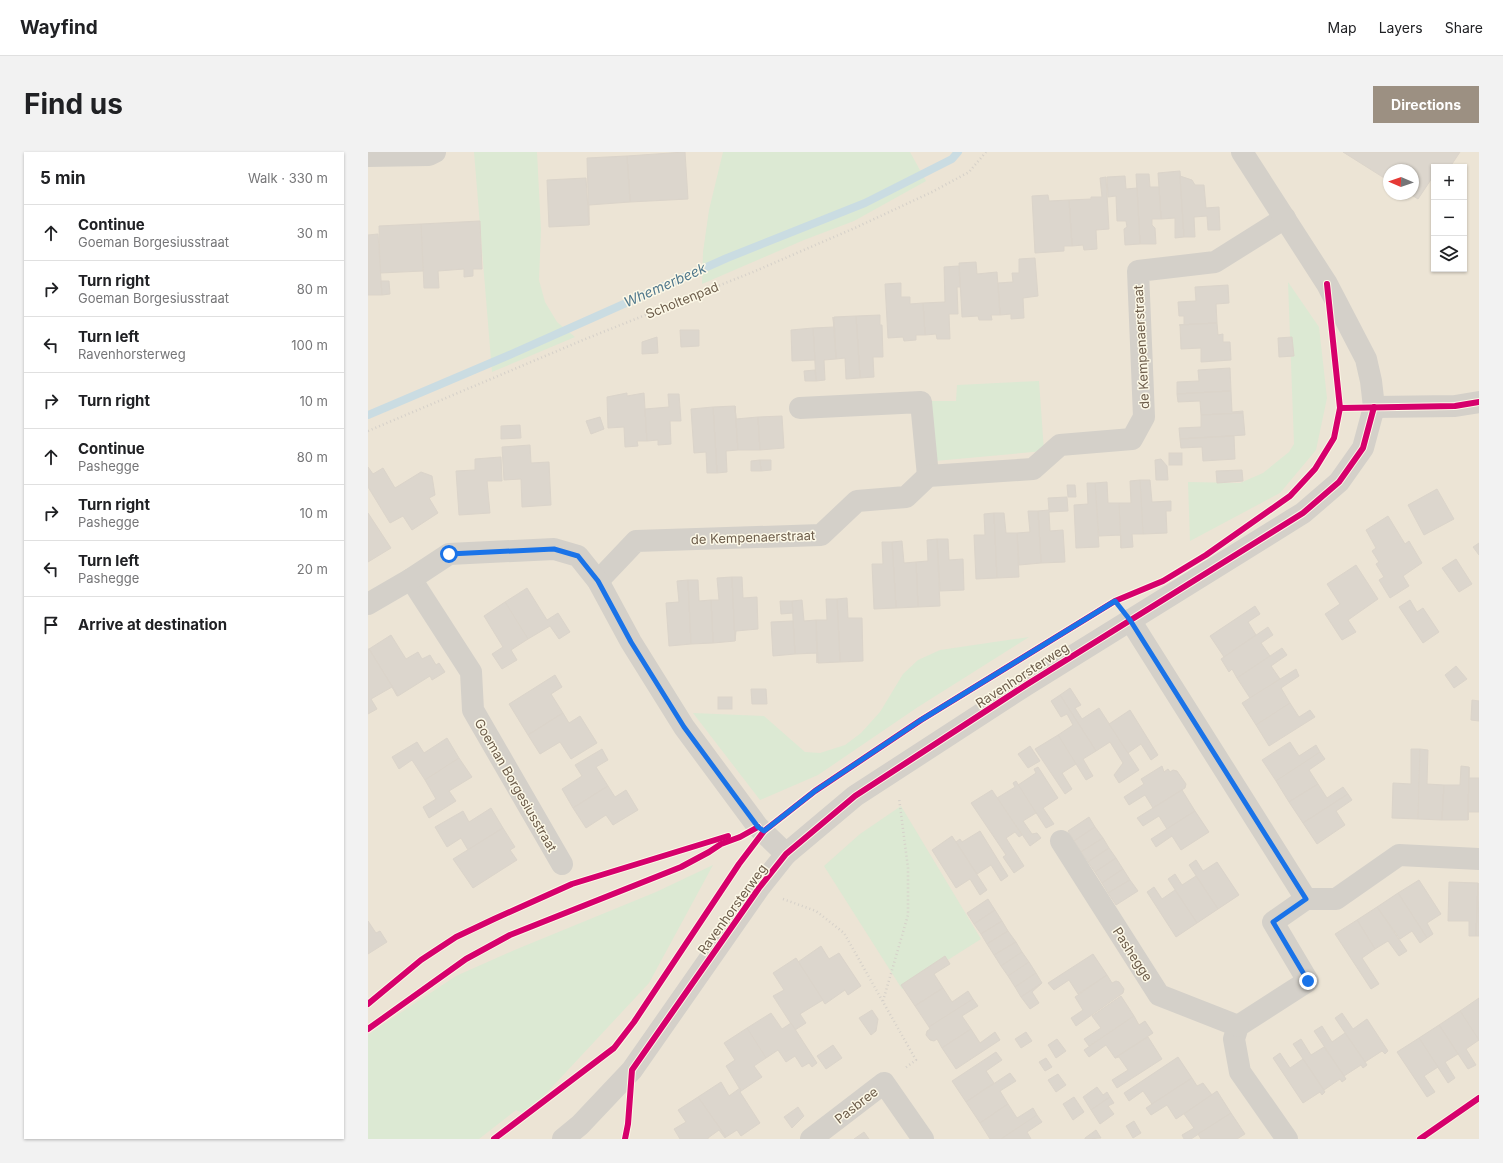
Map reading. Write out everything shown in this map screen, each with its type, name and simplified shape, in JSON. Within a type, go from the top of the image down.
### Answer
[{"type":"street","points":[[368,156],[430,155],[434,152]]},
{"type":"street","points":[[1242,152],[1327,284],[1366,359],[1371,381],[1374,407],[1455,406],[1479,402]]},
{"type":"street","name":"de Kempenaerstraat","points":[[598,581],[636,540],[821,535],[857,501],[906,497],[928,476],[1033,469],[1060,445],[1132,439],[1144,417],[1138,271],[1215,262],[1285,218]]},
{"type":"street","points":[[800,408],[921,402],[928,476]]},
{"type":"street","name":"Ravenhorsterweg","points":[[563,1139],[586,1132],[632,1070],[759,888],[786,854],[855,796],[1026,685],[1303,513],[1339,482],[1363,448],[1374,407]]},
{"type":"street","points":[[368,604],[412,579],[449,554],[554,549],[578,556],[598,581],[631,642],[684,727],[758,827],[786,854]]},
{"type":"street","name":"Goeman Borgesiusstraat","points":[[412,579],[471,672],[473,710],[562,864]]},
{"type":"street","points":[[1130,620],[1306,899]]},
{"type":"street","name":"Pashegge","points":[[1061,841],[1159,995],[1238,1026]]},
{"type":"street","points":[[1287,1139],[1240,1072],[1234,1040],[1238,1026],[1308,981],[1273,922],[1306,899],[1336,899],[1399,855],[1479,858]]},
{"type":"street","name":"Pasbree","points":[[811,1139],[884,1083],[923,1139]]},
{"type":"path","points":[[883,1001],[908,916],[908,868],[896,770]]},
{"type":"path","points":[[759,888],[783,899],[816,910],[844,933],[916,1060],[884,1083]]},
{"type":"shaded area","points":[[368,152],[1479,152],[1479,1139],[368,1139]]},
{"type":"green space","points":[[474,152],[537,152],[541,230],[539,280],[545,302],[557,322],[575,337],[492,372]]},
{"type":"green space","points":[[723,152],[910,152],[926,181],[854,221],[804,240],[702,284],[703,252],[709,210]]},
{"type":"green space","points":[[1288,282],[1319,327],[1327,398],[1316,450],[1280,493],[1190,541],[1188,482],[1240,483],[1263,473],[1289,452],[1294,444]]},
{"type":"green space","points":[[1039,381],[1044,451],[935,461],[930,401],[956,401],[957,385]]},
{"type":"green space","points":[[1029,637],[918,707],[818,775],[760,800],[693,713],[764,716],[805,752],[820,753],[845,745],[861,733],[880,712],[903,674],[918,660],[940,650]]},
{"type":"green space","points":[[901,806],[981,939],[902,989],[824,866],[860,834]]},
{"type":"green space","points":[[713,865],[649,983],[526,1115],[516,1110],[479,1139],[368,1139],[368,1035],[373,1031],[456,976],[517,949],[656,892]]},
{"type":"building","points":[[685,152],[688,199],[630,202],[627,156]]},
{"type":"building","points":[[1343,152],[1460,152],[1452,164],[1431,164],[1431,180],[1419,198],[1419,164],[1383,164],[1383,177]]},
{"type":"building","points":[[627,156],[630,202],[589,205],[589,225],[587,158]]},
{"type":"building","points":[[1180,171],[1184,237],[1175,238],[1175,218],[1161,219],[1158,173]]},
{"type":"building","points":[[1136,174],[1149,174],[1150,187],[1159,187],[1161,219],[1152,219],[1152,225],[1155,228],[1156,244],[1140,244]]},
{"type":"building","points":[[1125,176],[1126,189],[1137,188],[1140,244],[1125,245],[1124,229],[1127,227],[1126,221],[1117,221],[1116,196],[1108,197],[1107,177]]},
{"type":"building","points":[[1180,176],[1192,180],[1195,185],[1204,185],[1206,208],[1219,207],[1220,230],[1208,230],[1207,216],[1194,217],[1195,237],[1184,237]]},
{"type":"building","points":[[1106,177],[1109,229],[1096,230],[1097,249],[1084,250],[1083,245],[1072,246],[1069,200],[1102,197],[1100,178]]},
{"type":"building","points":[[586,178],[589,225],[549,227],[547,180]]},
{"type":"building","points":[[1048,195],[1049,201],[1069,200],[1072,246],[1064,246],[1064,251],[1035,253],[1032,196]]},
{"type":"building","points":[[480,221],[482,269],[473,269],[473,276],[464,277],[464,269],[438,271],[439,288],[424,288],[421,224]]},
{"type":"building","points":[[421,224],[423,271],[380,273],[379,226]]},
{"type":"building","points":[[378,234],[382,295],[368,295],[368,235]]},
{"type":"building","points":[[1035,258],[1038,296],[1023,298],[1024,318],[1011,319],[1011,314],[1000,315],[998,283],[1013,282],[1012,273],[1019,273],[1019,259]]},
{"type":"building","points":[[976,262],[977,274],[997,272],[1000,315],[991,315],[992,320],[979,320],[978,316],[962,317],[959,263]]},
{"type":"building","points":[[959,266],[960,287],[957,287],[958,314],[949,314],[950,339],[937,339],[936,334],[925,335],[923,303],[945,302],[944,267]]},
{"type":"building","points":[[381,281],[389,281],[390,294],[382,295]]},
{"type":"building","points":[[901,283],[901,297],[910,297],[910,304],[923,303],[925,335],[916,335],[916,340],[904,341],[903,337],[888,338],[885,284]]},
{"type":"building","points":[[1228,285],[1229,303],[1216,304],[1217,323],[1184,325],[1184,316],[1179,316],[1178,302],[1196,301],[1195,287]]},
{"type":"building","points":[[880,315],[880,325],[882,325],[883,357],[873,357],[874,377],[860,378],[856,316]]},
{"type":"building","points":[[856,316],[860,378],[846,379],[845,358],[836,359],[834,317]]},
{"type":"building","points":[[1217,323],[1218,335],[1223,334],[1223,342],[1230,342],[1231,360],[1201,362],[1201,348],[1181,349],[1180,325]]},
{"type":"building","points":[[834,327],[836,359],[824,360],[825,380],[816,381],[813,328]]},
{"type":"building","points":[[813,328],[815,360],[792,361],[791,330]]},
{"type":"building","points":[[680,330],[699,330],[699,346],[681,347]]},
{"type":"building","points":[[657,337],[658,353],[642,354],[642,342]]},
{"type":"building","points":[[1292,337],[1294,356],[1279,357],[1278,338]]},
{"type":"building","points":[[1230,368],[1231,391],[1177,394],[1177,382],[1199,381],[1198,370]]},
{"type":"building","points":[[815,370],[816,381],[805,381],[804,371]]},
{"type":"building","points":[[1231,391],[1232,412],[1243,411],[1243,413],[1201,415],[1200,401],[1178,402],[1177,394]]},
{"type":"building","points":[[627,393],[627,396],[644,393],[647,441],[637,441],[638,446],[625,447],[624,427],[608,428],[607,397]]},
{"type":"building","points":[[668,394],[679,394],[681,421],[670,421],[671,444],[658,445],[658,440],[647,441],[645,409],[669,407]]},
{"type":"building","points":[[735,406],[738,450],[726,451],[727,472],[717,473],[713,407]]},
{"type":"building","points":[[735,406],[736,419],[758,417],[760,450],[738,450]]},
{"type":"building","points":[[713,407],[717,473],[707,473],[706,452],[694,453],[691,409]]},
{"type":"building","points":[[1243,413],[1245,435],[1180,439],[1179,428],[1201,427],[1201,415]]},
{"type":"building","points":[[782,416],[784,448],[760,450],[758,417]]},
{"type":"building","points":[[600,417],[604,429],[591,434],[586,421]]},
{"type":"building","points":[[520,425],[521,438],[501,439],[501,426]]},
{"type":"building","points":[[1234,436],[1235,459],[1203,461],[1202,447],[1181,448],[1180,439]]},
{"type":"building","points":[[530,445],[531,463],[549,462],[551,505],[522,507],[521,479],[504,480],[502,447]]},
{"type":"building","points":[[1169,453],[1182,453],[1182,465],[1169,465]]},
{"type":"building","points":[[501,457],[502,481],[487,481],[490,513],[459,515],[456,471],[475,470],[475,459]]},
{"type":"building","points":[[1161,459],[1167,466],[1168,480],[1156,480],[1155,460]]},
{"type":"building","points":[[760,460],[771,460],[771,470],[761,471]]},
{"type":"building","points":[[760,460],[761,471],[751,471],[751,461]]},
{"type":"building","points":[[368,467],[373,474],[383,468],[395,488],[421,472],[432,476],[435,495],[429,498],[438,513],[412,530],[403,516],[390,523],[368,487]]},
{"type":"building","points":[[1242,470],[1243,481],[1217,483],[1216,471]]},
{"type":"building","points":[[1140,480],[1150,480],[1152,502],[1171,501],[1171,511],[1166,511],[1167,533],[1143,534]]},
{"type":"building","points":[[1140,480],[1143,534],[1132,534],[1133,547],[1121,548],[1119,503],[1131,503],[1130,481]]},
{"type":"building","points":[[1107,482],[1108,503],[1119,503],[1120,535],[1099,536],[1095,483]]},
{"type":"building","points":[[1087,483],[1095,483],[1099,547],[1076,548],[1074,505],[1088,504]]},
{"type":"building","points":[[1067,485],[1075,485],[1076,497],[1068,497]]},
{"type":"building","points":[[1437,489],[1454,519],[1424,535],[1408,505]]},
{"type":"building","points":[[1067,497],[1068,511],[1049,512],[1050,531],[1063,530],[1065,562],[1041,563],[1038,511],[1049,510],[1048,498]]},
{"type":"building","points":[[1028,511],[1038,511],[1041,563],[1019,565],[1017,533],[1030,532]]},
{"type":"building","points":[[368,513],[391,548],[368,562]]},
{"type":"building","points":[[994,513],[997,578],[976,579],[974,535],[985,535],[984,514]]},
{"type":"building","points":[[994,513],[1004,513],[1006,533],[1017,533],[1019,577],[997,578]]},
{"type":"building","points":[[1388,516],[1405,544],[1409,541],[1422,563],[1403,576],[1409,586],[1390,598],[1379,580],[1384,577],[1376,564],[1379,562],[1372,551],[1376,548],[1366,530]]},
{"type":"building","points":[[937,539],[948,539],[949,560],[963,559],[964,590],[940,591]]},
{"type":"building","points":[[937,539],[940,606],[918,607],[916,562],[928,561],[927,540]]},
{"type":"building","points":[[902,541],[904,563],[916,562],[918,607],[896,608],[892,542]]},
{"type":"building","points":[[882,542],[892,542],[896,608],[874,609],[872,564],[883,564]]},
{"type":"building","points":[[1479,543],[1479,555],[1473,547]]},
{"type":"building","points":[[1456,559],[1472,584],[1459,592],[1442,568]]},
{"type":"building","points":[[1356,565],[1378,599],[1348,620],[1356,632],[1342,640],[1325,614],[1340,604],[1327,584]]},
{"type":"building","points":[[732,577],[735,641],[713,643],[711,600],[719,600],[717,578]]},
{"type":"building","points":[[732,577],[742,577],[743,598],[757,597],[758,629],[736,631],[735,641]]},
{"type":"building","points":[[688,580],[691,644],[669,646],[666,603],[679,602],[677,581]]},
{"type":"building","points":[[688,580],[698,580],[699,601],[711,600],[713,643],[691,644]]},
{"type":"building","points":[[527,588],[547,620],[558,613],[570,632],[559,639],[550,626],[528,639],[505,602]]},
{"type":"building","points":[[847,598],[848,618],[862,618],[863,661],[840,662],[837,599]]},
{"type":"building","points":[[826,599],[837,599],[840,662],[818,663],[816,620],[827,620]]},
{"type":"building","points":[[802,600],[804,621],[816,620],[817,653],[795,654],[792,601]]},
{"type":"building","points":[[1410,600],[1417,612],[1423,608],[1439,632],[1423,643],[1399,607]]},
{"type":"building","points":[[780,601],[792,601],[793,613],[781,614]]},
{"type":"building","points":[[505,602],[528,639],[511,650],[517,660],[502,669],[492,654],[503,647],[484,616]]},
{"type":"building","points":[[1255,606],[1260,614],[1248,622],[1256,635],[1224,657],[1210,636]]},
{"type":"building","points":[[793,621],[795,654],[773,656],[771,622]]},
{"type":"building","points":[[1268,627],[1273,635],[1261,643],[1270,656],[1237,678],[1232,669],[1229,672],[1221,659]]},
{"type":"building","points":[[391,635],[406,659],[418,652],[422,659],[430,655],[436,665],[439,663],[445,672],[432,680],[430,676],[398,696],[369,649]]},
{"type":"building","points":[[1282,648],[1287,655],[1271,666],[1280,679],[1250,698],[1237,678]]},
{"type":"building","points":[[368,649],[398,696],[392,687],[371,699],[377,709],[368,714]]},
{"type":"building","points":[[1456,666],[1467,679],[1454,688],[1445,675]]},
{"type":"building","points":[[1296,669],[1299,676],[1281,688],[1290,703],[1256,725],[1242,703]]},
{"type":"building","points":[[555,675],[562,687],[551,694],[563,713],[528,735],[509,704]]},
{"type":"building","points":[[1070,688],[1081,705],[1075,708],[1082,719],[1099,708],[1139,770],[1119,783],[1114,775],[1123,763],[1110,742],[1096,751],[1060,695]]},
{"type":"building","points":[[751,689],[766,689],[767,704],[752,704]]},
{"type":"building","points":[[1060,695],[1096,751],[1083,759],[1093,776],[1086,780],[1058,735],[1073,725],[1067,714],[1061,717],[1051,701]]},
{"type":"building","points":[[718,697],[732,697],[732,709],[718,709]]},
{"type":"building","points":[[1472,700],[1479,701],[1479,721],[1471,720]]},
{"type":"building","points":[[1290,703],[1299,717],[1310,710],[1315,717],[1269,746],[1256,725]]},
{"type":"building","points":[[1130,710],[1158,755],[1151,760],[1141,744],[1128,753],[1109,724]]},
{"type":"building","points":[[563,713],[569,723],[580,716],[597,743],[571,759],[560,742],[540,754],[528,735]]},
{"type":"building","points":[[1058,735],[1076,764],[1062,773],[1072,789],[1065,794],[1035,749]]},
{"type":"building","points":[[447,738],[459,758],[425,780],[412,760],[399,769],[392,757],[417,742],[424,753]]},
{"type":"building","points":[[1290,742],[1299,756],[1316,745],[1320,752],[1276,781],[1262,760]]},
{"type":"building","points":[[1030,746],[1040,761],[1028,768],[1018,754]]},
{"type":"building","points":[[602,749],[608,760],[596,767],[608,786],[573,808],[562,789],[582,776],[575,765]]},
{"type":"building","points":[[1411,749],[1420,749],[1418,819],[1392,818],[1393,783],[1411,784]]},
{"type":"building","points":[[1420,749],[1428,750],[1427,784],[1444,785],[1442,820],[1418,819]]},
{"type":"building","points":[[1320,752],[1325,759],[1309,770],[1318,784],[1289,802],[1276,781]]},
{"type":"building","points":[[459,758],[472,777],[449,791],[456,801],[429,818],[423,807],[436,799],[425,780]]},
{"type":"building","points":[[1162,766],[1164,772],[1168,769],[1170,772],[1173,770],[1177,771],[1186,784],[1185,788],[1153,808],[1145,795],[1129,805],[1124,797],[1144,784],[1141,779]]},
{"type":"building","points":[[1461,766],[1469,767],[1468,820],[1442,820],[1444,785],[1460,785]]},
{"type":"building","points":[[1038,767],[1058,798],[1043,808],[1054,824],[1046,828],[1018,785],[1036,773],[1034,769]]},
{"type":"building","points":[[1469,767],[1469,778],[1479,778],[1479,812],[1468,812]]},
{"type":"building","points":[[1016,781],[1036,813],[1023,821],[1032,834],[1037,833],[1041,838],[1030,846],[997,798],[1015,787],[1013,783]]},
{"type":"building","points":[[1318,784],[1327,798],[1343,787],[1348,794],[1303,823],[1289,802]]},
{"type":"building","points":[[608,786],[615,797],[626,790],[638,810],[613,825],[606,815],[586,828],[573,808]]},
{"type":"building","points":[[992,790],[1022,835],[1019,837],[1015,832],[1006,838],[1024,866],[1014,873],[1003,857],[1006,855],[971,803]]},
{"type":"building","points":[[1182,790],[1195,811],[1167,829],[1159,816],[1143,826],[1137,818]]},
{"type":"building","points":[[1348,794],[1352,800],[1336,811],[1345,825],[1317,844],[1303,823]]},
{"type":"building","points":[[491,808],[503,828],[468,850],[461,838],[447,847],[435,827],[463,811],[469,822]]},
{"type":"building","points":[[1195,811],[1209,832],[1181,850],[1172,836],[1156,847],[1151,839]]},
{"type":"building","points":[[1089,817],[1095,827],[1074,841],[1068,831]]},
{"type":"building","points":[[1095,827],[1103,838],[1081,852],[1074,841]]},
{"type":"building","points":[[503,828],[515,847],[510,850],[517,860],[473,888],[453,859]]},
{"type":"building","points":[[980,831],[1008,876],[1001,881],[991,865],[977,874],[956,842],[960,839],[962,842]]},
{"type":"building","points":[[952,836],[987,890],[980,895],[970,879],[956,888],[932,850]]},
{"type":"building","points":[[1103,838],[1109,848],[1088,862],[1081,852]]},
{"type":"building","points":[[1109,848],[1116,858],[1095,872],[1088,862]]},
{"type":"building","points":[[1116,858],[1123,869],[1102,883],[1095,872]]},
{"type":"building","points":[[1196,860],[1203,871],[1217,862],[1239,895],[1218,909],[1189,865]]},
{"type":"building","points":[[1123,869],[1130,880],[1108,893],[1102,883]]},
{"type":"building","points":[[1175,874],[1182,885],[1196,876],[1218,909],[1197,923],[1168,879]]},
{"type":"building","points":[[1130,880],[1138,891],[1116,905],[1108,893]]},
{"type":"building","points":[[1419,880],[1441,914],[1427,923],[1433,934],[1427,938],[1398,893]]},
{"type":"building","points":[[1449,882],[1478,883],[1476,936],[1469,936],[1469,921],[1448,921]]},
{"type":"building","points":[[1478,883],[1479,936],[1476,936]]},
{"type":"building","points":[[1154,887],[1162,899],[1175,890],[1197,923],[1176,937],[1147,892]]},
{"type":"building","points":[[1398,893],[1427,938],[1420,943],[1412,931],[1400,939],[1377,907]]},
{"type":"building","points":[[988,899],[995,910],[974,924],[967,913]]},
{"type":"building","points":[[1377,907],[1407,951],[1399,956],[1388,941],[1375,949],[1357,920]]},
{"type":"building","points":[[995,910],[1002,921],[981,934],[974,924]]},
{"type":"building","points":[[1357,920],[1375,949],[1362,958],[1379,984],[1371,989],[1335,934]]},
{"type":"building","points":[[368,921],[376,933],[380,931],[387,942],[368,954]]},
{"type":"building","points":[[1002,921],[1008,931],[987,944],[981,934]]},
{"type":"building","points":[[1008,931],[1016,942],[994,955],[987,944]]},
{"type":"building","points":[[1016,942],[1022,952],[1001,966],[994,955]]},
{"type":"building","points":[[821,946],[829,959],[839,953],[861,986],[848,995],[845,990],[825,1004],[798,962]]},
{"type":"building","points":[[1022,952],[1029,962],[1008,976],[1001,966]]},
{"type":"building","points":[[1093,954],[1107,975],[1078,994],[1069,980],[1054,990],[1048,983]]},
{"type":"building","points":[[945,956],[950,964],[934,974],[943,988],[915,1006],[901,985]]},
{"type":"building","points":[[796,958],[823,1000],[800,1014],[806,1023],[795,1030],[773,996],[784,990],[773,973]]},
{"type":"building","points":[[1029,962],[1036,973],[1015,987],[1008,976]]},
{"type":"building","points":[[1036,973],[1042,983],[1021,997],[1015,987]]},
{"type":"building","points":[[1107,975],[1112,983],[1116,981],[1119,982],[1124,989],[1123,993],[1076,1026],[1071,1018],[1083,1010],[1075,997]]},
{"type":"building","points":[[1042,983],[1032,992],[1039,1003],[1030,1009],[1021,997]]},
{"type":"building","points":[[943,988],[952,1002],[968,991],[973,999],[929,1027],[915,1006]]},
{"type":"building","points":[[1121,996],[1134,1016],[1089,1046],[1084,1039],[1101,1028],[1092,1016]]},
{"type":"building","points":[[1479,998],[1479,1040],[1460,1011]]},
{"type":"building","points":[[973,999],[978,1006],[962,1016],[971,1029],[942,1048],[937,1039],[934,1041],[930,1040],[926,1035],[927,1031],[930,1029],[929,1027]]},
{"type":"building","points":[[872,1010],[878,1019],[876,1031],[871,1035],[859,1018]]},
{"type":"building","points":[[1460,1011],[1479,1040],[1466,1049],[1476,1065],[1468,1069],[1439,1025]]},
{"type":"building","points":[[771,1013],[782,1029],[791,1023],[817,1063],[812,1067],[809,1063],[802,1067],[795,1056],[786,1062],[778,1050],[766,1058],[747,1028]]},
{"type":"building","points":[[1342,1013],[1353,1029],[1367,1019],[1388,1051],[1385,1054],[1382,1051],[1365,1062],[1335,1018]]},
{"type":"building","points":[[1134,1016],[1139,1025],[1145,1021],[1153,1033],[1115,1058],[1106,1045],[1089,1057],[1084,1050]]},
{"type":"building","points":[[1439,1025],[1458,1054],[1445,1062],[1455,1078],[1448,1083],[1419,1038]]},
{"type":"building","points":[[1322,1026],[1332,1042],[1345,1033],[1367,1065],[1363,1068],[1361,1065],[1344,1076],[1314,1031]]},
{"type":"building","points":[[747,1028],[766,1058],[754,1066],[762,1077],[741,1091],[726,1066],[735,1060],[724,1043]]},
{"type":"building","points":[[971,1029],[980,1043],[995,1032],[1000,1040],[956,1069],[942,1048]]},
{"type":"building","points":[[1026,1032],[1032,1041],[1021,1048],[1015,1039]]},
{"type":"building","points":[[1148,1037],[1162,1059],[1117,1088],[1112,1080],[1128,1070],[1119,1057],[1115,1058]]},
{"type":"building","points":[[1419,1038],[1438,1067],[1424,1076],[1435,1092],[1427,1097],[1397,1052]]},
{"type":"building","points":[[1057,1039],[1066,1051],[1056,1058],[1048,1045]]},
{"type":"building","points":[[1301,1039],[1311,1055],[1324,1047],[1346,1079],[1342,1082],[1340,1079],[1324,1090],[1293,1044]]},
{"type":"building","points":[[833,1045],[842,1058],[826,1069],[817,1056]]},
{"type":"building","points":[[996,1052],[1002,1060],[986,1071],[994,1083],[966,1102],[952,1081]]},
{"type":"building","points":[[1280,1053],[1290,1068],[1303,1059],[1325,1092],[1322,1095],[1320,1092],[1303,1103],[1273,1058]]},
{"type":"building","points":[[1178,1057],[1192,1078],[1152,1104],[1143,1091],[1129,1101],[1124,1093]]},
{"type":"building","points":[[1046,1058],[1052,1067],[1045,1071],[1039,1062]]},
{"type":"building","points":[[1010,1073],[1016,1081],[1000,1091],[1008,1104],[980,1123],[966,1102]]},
{"type":"building","points":[[1058,1074],[1066,1085],[1056,1092],[1048,1080]]},
{"type":"building","points":[[1192,1078],[1197,1086],[1203,1083],[1212,1095],[1176,1119],[1167,1105],[1151,1115],[1146,1108]]},
{"type":"building","points":[[721,1082],[729,1096],[740,1088],[740,1092],[760,1123],[741,1136],[737,1130],[726,1137],[698,1097]]},
{"type":"building","points":[[1097,1087],[1103,1095],[1107,1092],[1110,1097],[1091,1110],[1083,1097]]},
{"type":"building","points":[[1217,1091],[1231,1113],[1191,1139],[1184,1139],[1182,1135],[1194,1128],[1184,1114]]},
{"type":"building","points":[[698,1097],[726,1137],[725,1138],[719,1130],[708,1139],[680,1139],[674,1129],[686,1122],[678,1110]]},
{"type":"building","points":[[1074,1097],[1084,1112],[1073,1120],[1063,1104]]},
{"type":"building","points":[[1110,1097],[1114,1103],[1108,1106],[1114,1114],[1100,1124],[1091,1110]]},
{"type":"building","points":[[1008,1104],[1017,1118],[1033,1108],[1037,1115],[1001,1139],[990,1139],[980,1123]]},
{"type":"building","points":[[798,1107],[804,1116],[792,1128],[784,1117]]},
{"type":"building","points":[[1231,1113],[1245,1134],[1237,1139],[1201,1139],[1198,1134]]},
{"type":"building","points":[[1037,1115],[1042,1122],[1027,1132],[1031,1139],[1001,1139]]},
{"type":"building","points":[[1134,1121],[1141,1133],[1133,1138],[1126,1126]]},
{"type":"building","points":[[1096,1130],[1101,1138],[1085,1139],[1085,1138]]},
{"type":"building","points":[[864,1132],[869,1139],[854,1139]]},
{"type":"waterway","name":"Whemerbeek","points":[[368,415],[507,356],[727,258],[865,203],[952,159],[958,152]]},
{"type":"cycle path","points":[[494,1139],[614,1048],[634,1022],[739,864],[764,831],[815,791],[921,720],[1115,601],[1163,581],[1206,555],[1290,496],[1315,469],[1334,438],[1340,408],[1327,284]]},
{"type":"cycle path","points":[[1340,408],[1455,406],[1479,402]]},
{"type":"cycle path","points":[[625,1139],[628,1124],[632,1070],[759,888],[786,854],[855,796],[1026,685],[1303,513],[1339,482],[1363,448],[1374,407]]},
{"type":"cycle path","points":[[368,1029],[466,959],[510,935],[681,867],[721,844],[740,837],[758,827]]},
{"type":"cycle path","points":[[368,1004],[421,960],[456,937],[494,919],[572,884],[728,836]]},
{"type":"cycle path","points":[[1420,1139],[1479,1098]]},
{"type":"route","points":[[449,554],[554,549],[578,556],[598,581],[631,642],[684,727],[758,827],[764,831],[815,791],[921,720],[1115,601],[1130,620],[1306,899],[1273,922],[1308,981]]}]
